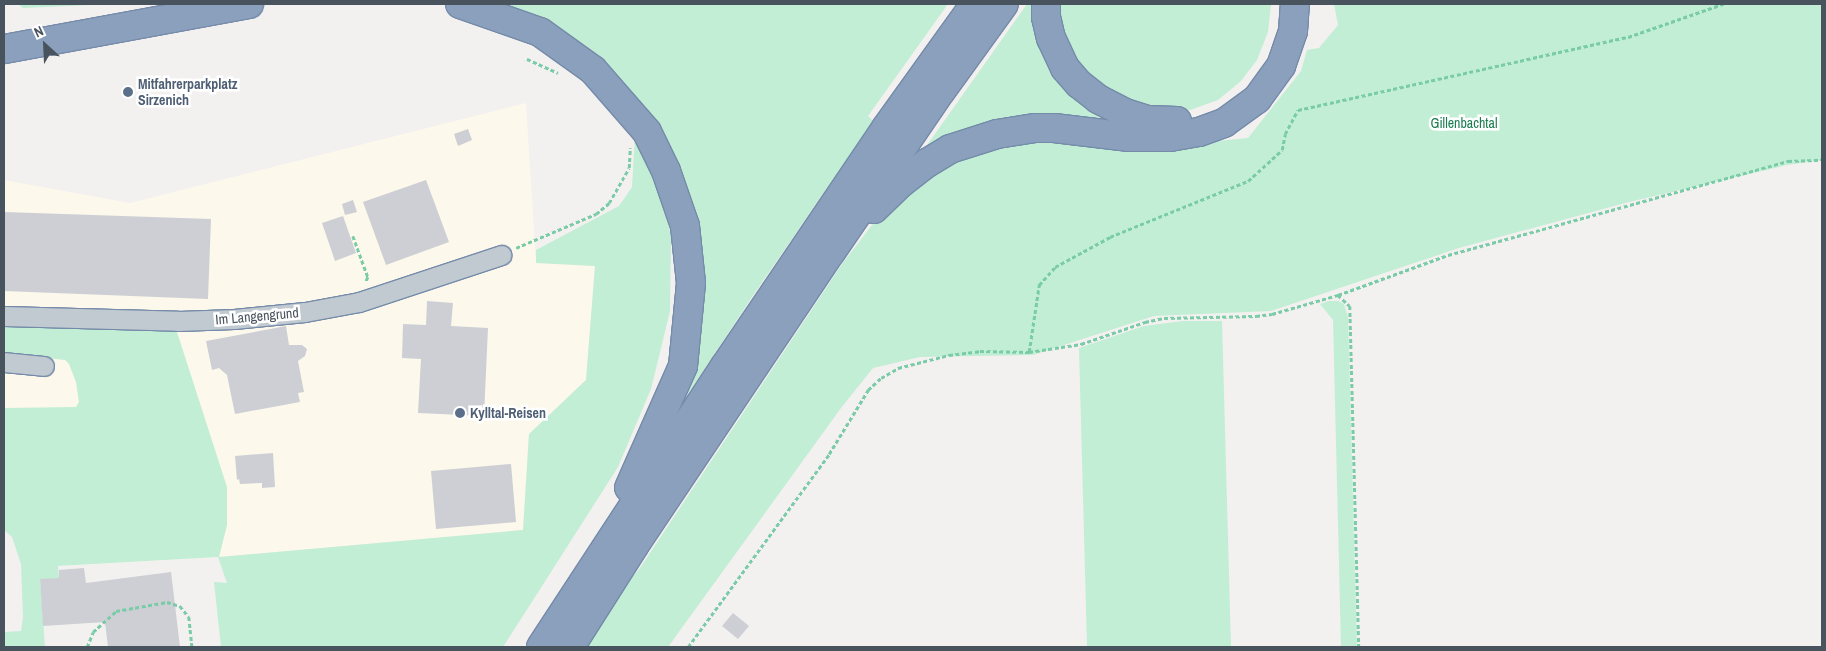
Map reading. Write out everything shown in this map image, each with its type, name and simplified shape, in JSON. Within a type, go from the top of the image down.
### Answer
[{"type":"highway","points":[[4,49],[249,4]]},
{"type":"highway","points":[[460,4],[540,32],[593,70],[647,132],[666,171],[685,226],[691,283],[683,366],[598,558]]},
{"type":"highway","points":[[541,647],[598,558],[886,128],[975,4]]},
{"type":"highway","points":[[570,647],[634,546],[831,252],[941,91],[1004,4]]},
{"type":"highway","points":[[1046,4],[1049,29],[1056,50],[1065,68],[1079,84],[1098,100],[1125,113],[1163,122],[1184,120],[1212,110],[1244,88],[1269,51],[1276,27],[1278,4]]},
{"type":"highway","points":[[831,252],[913,173],[950,149],[979,139],[1036,128],[1129,137],[1170,137],[1199,132],[1224,123],[1257,99],[1281,66],[1293,31],[1295,4]]},
{"type":"street","name":"Im Langengrund","points":[[4,316],[175,321],[234,319],[305,312],[359,302],[501,255]]},
{"type":"street","points":[[4,362],[44,366]]},
{"type":"path","points":[[1029,352],[1039,285],[1055,267],[1110,237],[1248,181],[1282,150],[1285,134],[1298,110],[1628,37],[1723,4]]},
{"type":"path","points":[[528,59],[564,75]]},
{"type":"path","points":[[501,255],[596,214],[609,203],[629,168],[630,145]]},
{"type":"path","points":[[688,647],[829,454],[868,390],[881,378],[898,368],[949,355],[980,351],[1029,352],[1081,344],[1145,322],[1164,318],[1272,314],[1338,295],[1448,255],[1551,226],[1788,161],[1822,160]]},
{"type":"path","points":[[353,236],[368,277],[359,302]]},
{"type":"path","points":[[1338,295],[1350,306],[1359,647]]},
{"type":"path","points":[[87,647],[93,632],[116,612],[167,602],[180,606],[189,617],[192,647]]},
{"type":"shaded area","points":[[526,103],[536,262],[595,266],[586,380],[529,434],[523,530],[219,557],[28,568],[4,501],[4,180],[130,203]]},
{"type":"green space","points":[[18,4],[114,4],[23,8]]},
{"type":"green space","points":[[496,4],[948,4],[868,116],[873,121],[754,294],[678,409],[695,355],[669,152]]},
{"type":"green space","points":[[1027,4],[1040,4],[1042,26],[1128,123],[920,155]]},
{"type":"green space","points":[[1056,4],[1271,4],[1268,32],[1257,60],[1241,81],[1218,100],[1190,110],[1161,115],[1105,98],[1064,50]]},
{"type":"green space","name":"Gillenbachtal","points":[[1334,4],[1822,4],[1822,160],[1787,165],[1629,202],[1459,248],[1271,311],[1154,316],[1033,355],[920,357],[873,368],[841,408],[668,647],[584,647],[618,594],[640,568],[842,264],[886,207],[921,174],[1002,139],[1058,136],[1144,148],[1248,138],[1301,71],[1307,50],[1319,48],[1338,25]]},
{"type":"green space","points":[[635,135],[659,185],[671,236],[670,311],[651,389],[618,467],[503,647],[221,647],[214,582],[227,583],[218,557],[58,566],[59,578],[40,580],[45,647],[4,647],[4,632],[21,631],[23,617],[21,564],[12,537],[4,530],[5,408],[76,407],[79,402],[76,382],[69,364],[65,360],[4,353],[4,322],[176,329],[227,487],[227,525],[219,557],[523,530],[529,434],[586,380],[595,266],[536,263],[536,250],[619,206],[632,187]]},
{"type":"green space","points":[[1338,301],[1344,304],[1348,317],[1357,647],[1341,647],[1333,320],[1320,304]]},
{"type":"green space","points":[[1183,321],[1222,321],[1231,647],[1087,647],[1079,348],[1144,326]]},
{"type":"building","points":[[468,129],[472,140],[458,146],[454,134]]},
{"type":"building","points":[[426,180],[449,242],[386,265],[363,202]]},
{"type":"building","points":[[353,200],[357,212],[345,215],[342,204]]},
{"type":"building","points":[[4,212],[211,219],[208,299],[4,291]]},
{"type":"building","points":[[343,216],[356,253],[335,261],[322,223]]},
{"type":"building","points":[[427,301],[453,303],[451,326],[488,328],[484,416],[418,413],[421,359],[402,358],[403,324],[426,325]]},
{"type":"building","points":[[286,326],[289,345],[302,345],[307,349],[305,356],[298,361],[304,392],[298,393],[300,402],[235,414],[227,375],[219,368],[212,370],[206,341]]},
{"type":"building","points":[[273,453],[275,487],[262,488],[262,483],[240,484],[239,479],[237,480],[235,456]]},
{"type":"building","points":[[511,464],[516,522],[436,529],[431,471]]},
{"type":"building","points":[[84,568],[86,583],[171,572],[180,647],[108,647],[105,622],[43,626],[40,579],[59,578],[59,570]]},
{"type":"building","points":[[733,613],[749,626],[738,639],[722,626]]},
{"type":"place","name":"Mitfahrerparkplatz Sirzenich","points":[[128,92]]},
{"type":"place","name":"Kylltal-Reisen","points":[[460,413]]}]
